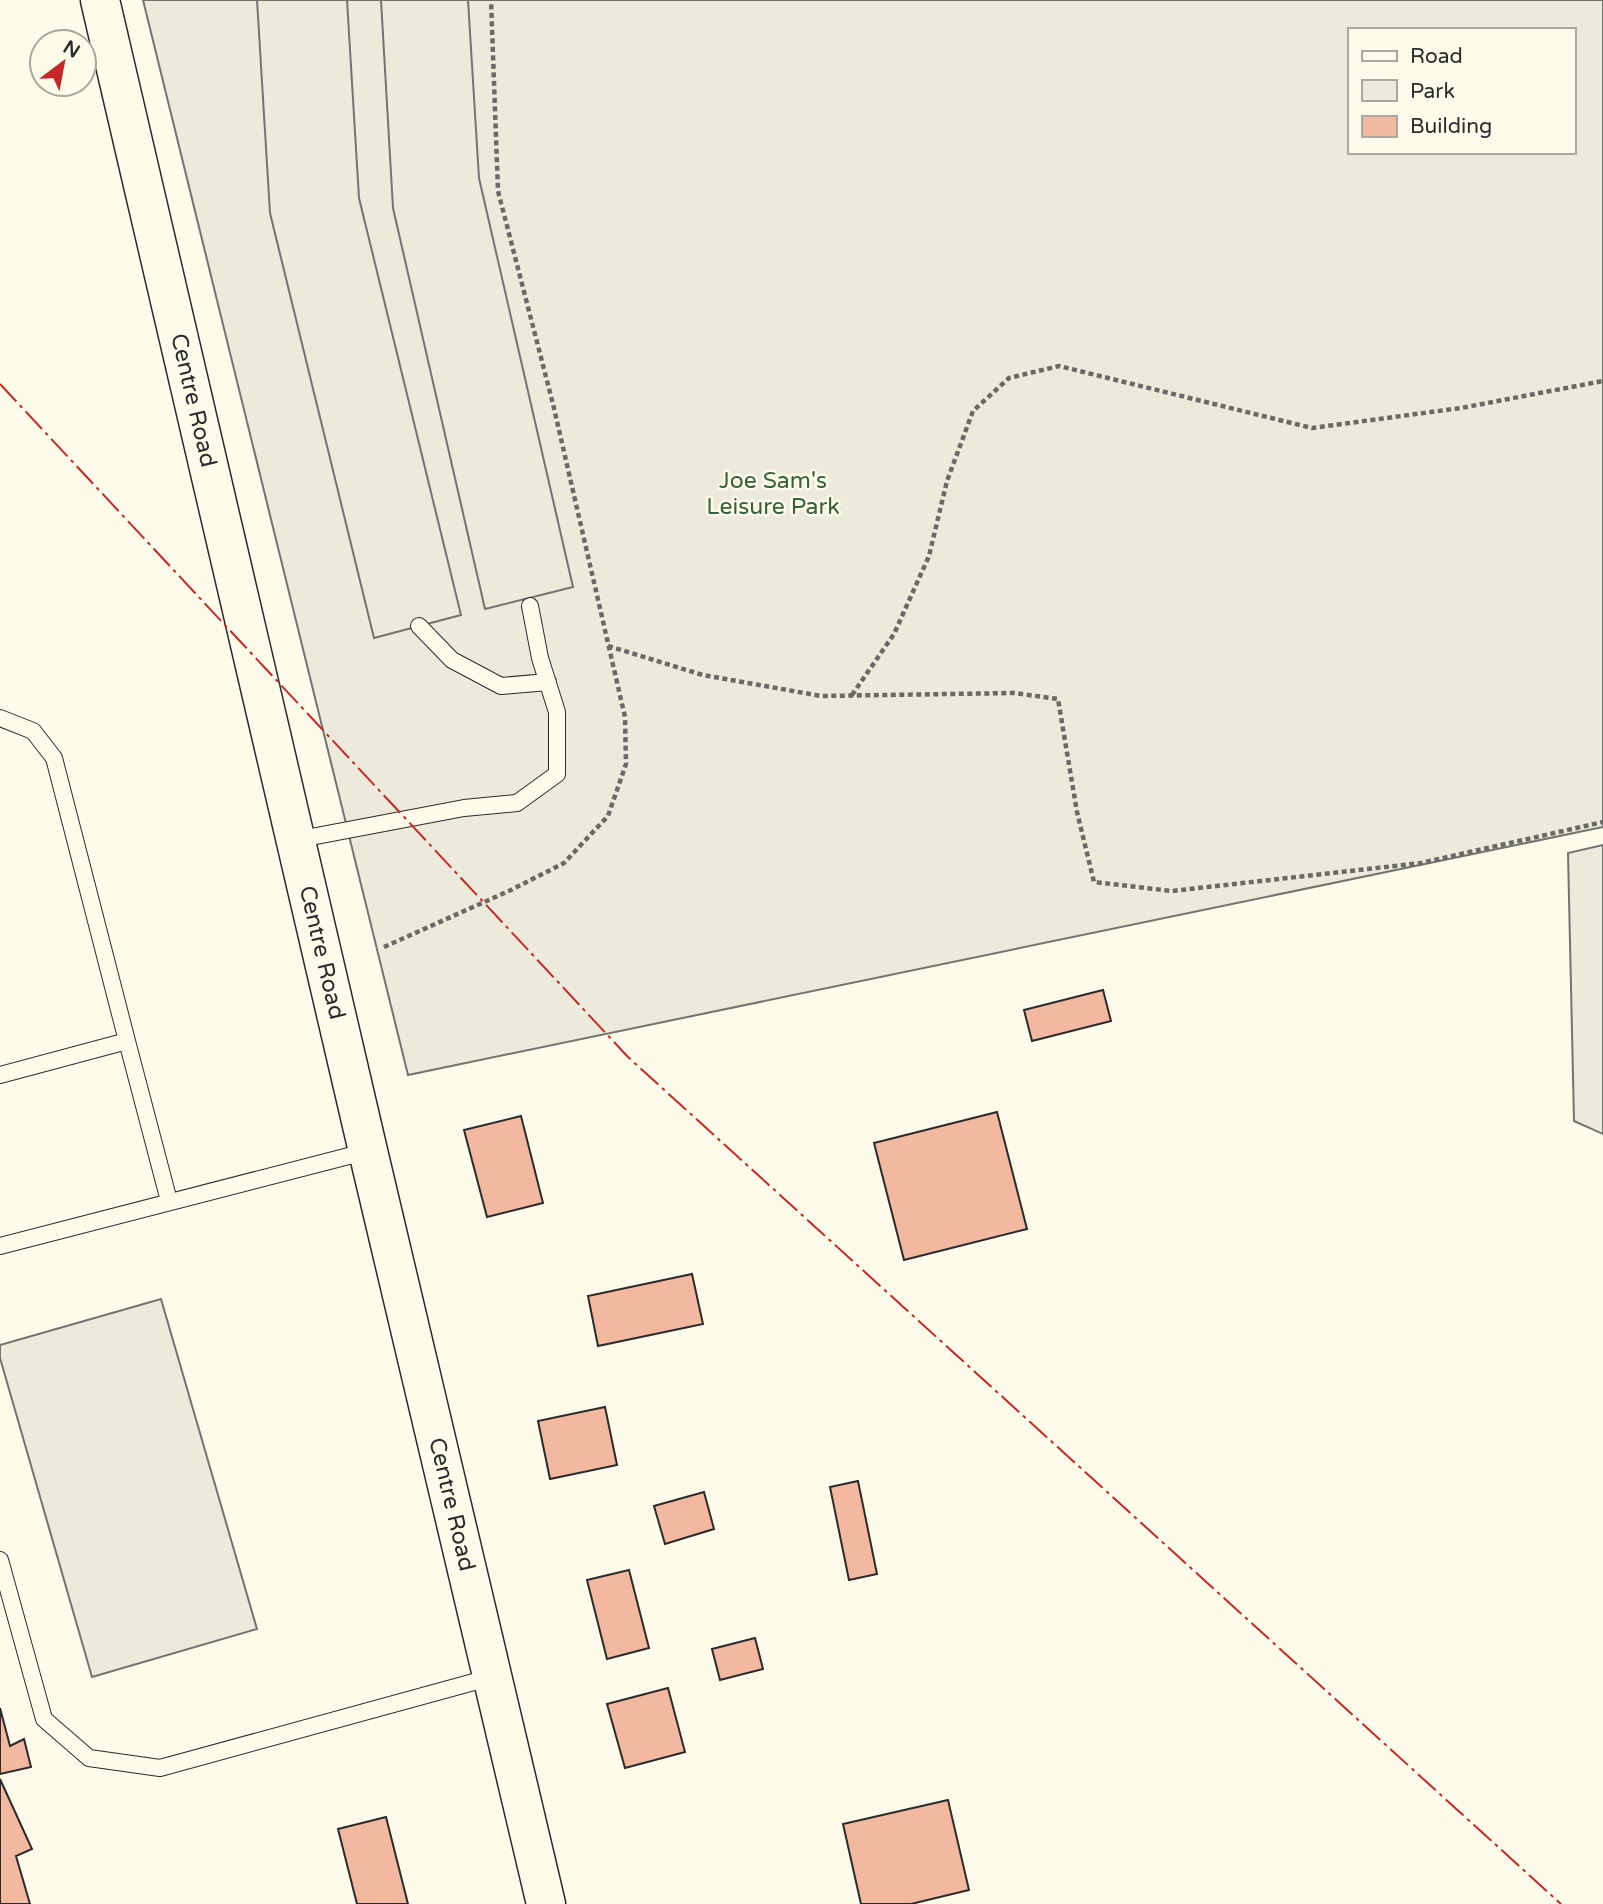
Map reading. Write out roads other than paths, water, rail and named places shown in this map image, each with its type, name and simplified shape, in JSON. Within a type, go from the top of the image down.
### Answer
[{"type":"main road","name":"Centre Road","points":[[100,0],[546,1904]]},
{"type":"lane","points":[[295,840],[464,808],[517,803],[557,774],[557,712],[540,658],[530,606]]},
{"type":"lane","points":[[419,626],[452,660],[501,686],[548,682]]},
{"type":"lane","points":[[0,718],[33,731],[54,758],[169,1201]]},
{"type":"lane","points":[[0,1075],[127,1041]]},
{"type":"lane","points":[[0,1246],[368,1151]]},
{"type":"lane","points":[[0,1559],[44,1719],[89,1758],[160,1768],[492,1677]]},
{"type":"park label","name":"Joe Sam's Leisure Park","points":[[773,494]]}]
